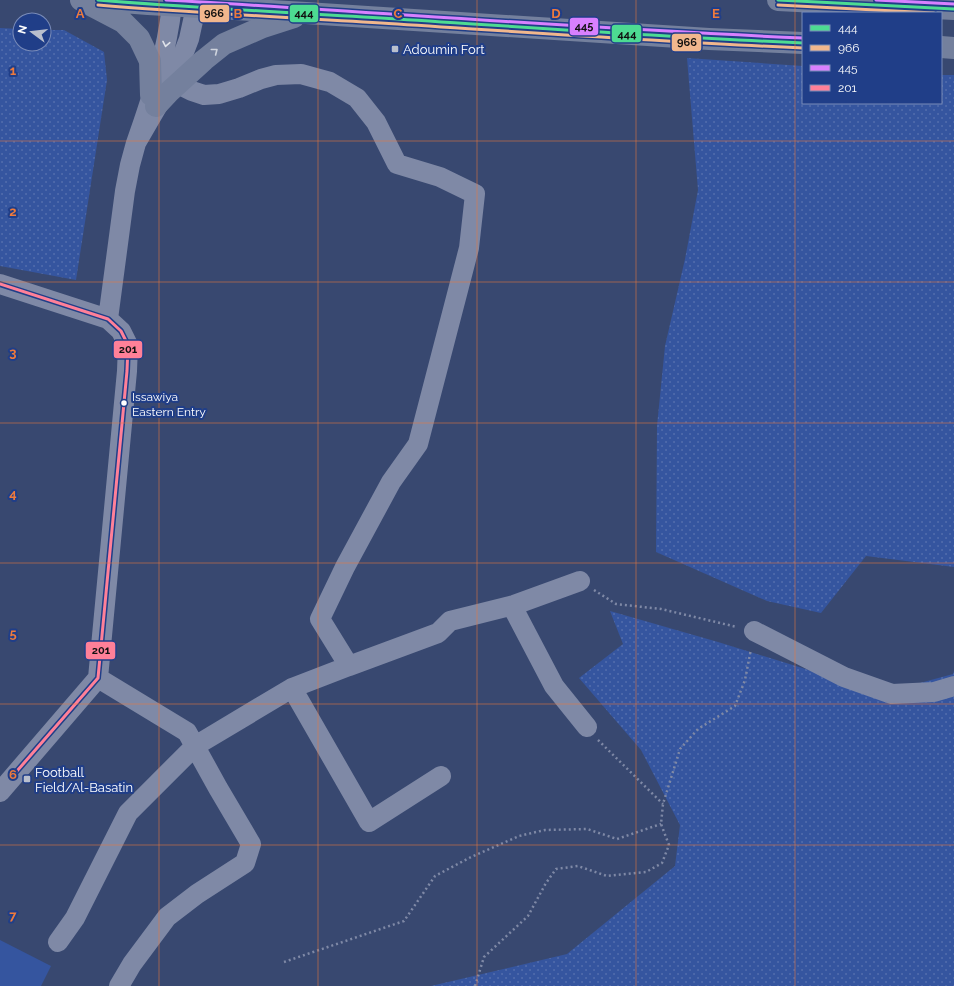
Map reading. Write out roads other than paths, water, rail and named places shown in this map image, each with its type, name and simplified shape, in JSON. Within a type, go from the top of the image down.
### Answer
[{"type":"highway","points":[[81,0],[123,22],[139,38],[164,75],[170,91],[154,101]]},
{"type":"highway","points":[[98,0],[709,39],[802,42]]},
{"type":"highway","points":[[778,0],[954,9]]},
{"type":"highway","points":[[154,101],[164,75],[204,60],[224,44],[263,27],[306,13]]},
{"type":"highway","points":[[942,47],[954,48]]},
{"type":"street","points":[[164,75],[164,53],[170,26],[172,5]]},
{"type":"street","points":[[164,75],[189,40],[196,7]]},
{"type":"street","points":[[164,75],[192,91],[204,95],[219,94],[276,75],[301,74],[330,82],[357,98],[376,122],[397,164],[440,177],[475,194],[469,248],[418,444],[391,482],[345,567],[320,619],[349,666]]},
{"type":"street","points":[[108,319],[125,191],[130,166],[146,113],[154,101]]},
{"type":"street","points":[[0,284],[108,319],[121,331],[128,345],[127,371],[98,678],[0,792]]},
{"type":"street","points":[[58,942],[75,918],[128,813],[195,746],[292,688],[438,634],[450,621],[512,606],[580,581]]},
{"type":"street","points":[[512,606],[554,686],[587,727]]},
{"type":"street","points":[[754,631],[844,677],[892,694],[934,692],[954,686]]},
{"type":"street","points":[[98,678],[187,732],[251,844],[245,863],[196,894],[167,917],[132,964],[119,986]]},
{"type":"street","points":[[292,688],[369,822],[441,776]]},
{"type":"place","name":"Adoumin Fort","points":[[395,49]]},
{"type":"place","name":"Issawiya Eastern Entry","points":[[124,403]]},
{"type":"place","name":"Football Field/Al-Basatin","points":[[27,779]]}]
